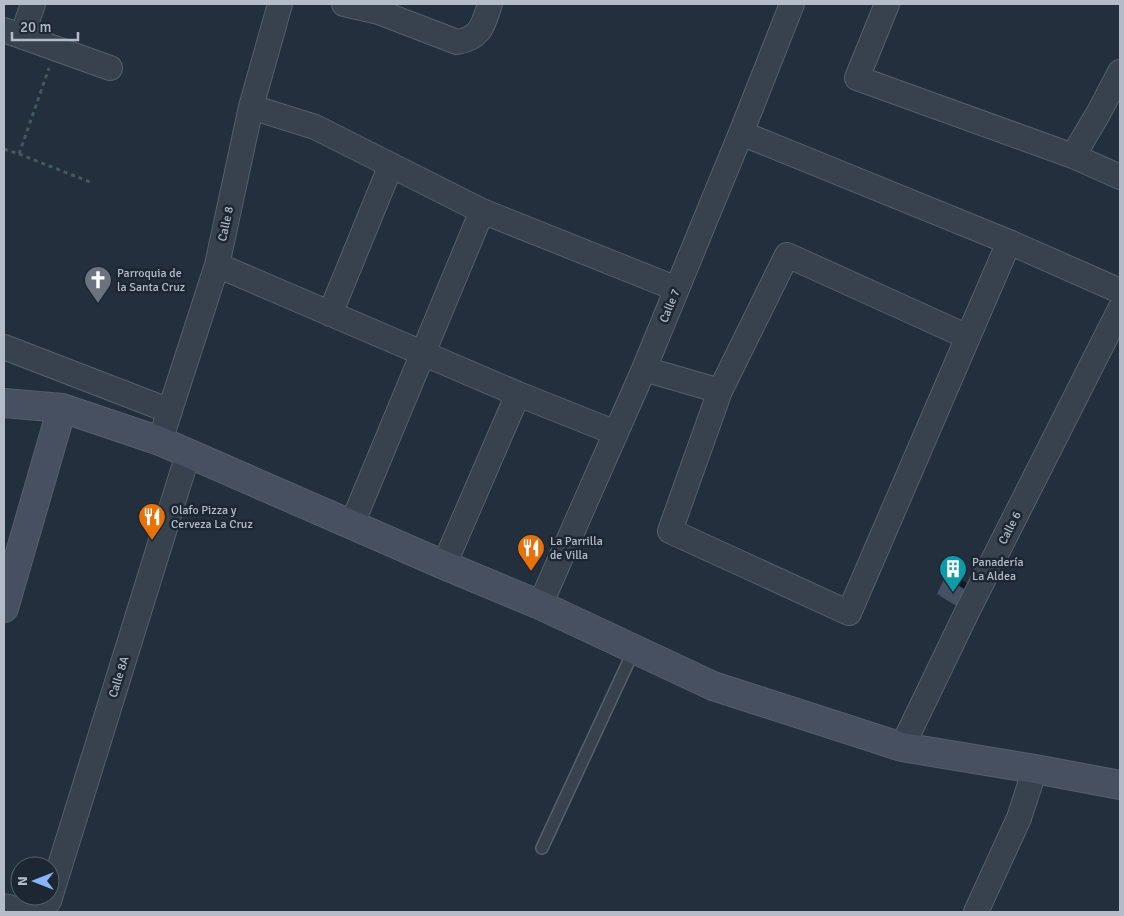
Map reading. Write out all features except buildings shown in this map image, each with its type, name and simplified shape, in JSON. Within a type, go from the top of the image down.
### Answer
[{"type":"main road","points":[[4,403],[62,408],[160,441],[540,605],[713,686],[902,748],[1035,769],[1120,785]]},
{"type":"main road","points":[[4,608],[18,540],[62,408]]},
{"type":"street","points":[[33,4],[13,33],[110,68]]},
{"type":"street","name":"Calle 8","points":[[160,441],[217,265],[250,107],[280,4]]},
{"type":"street","points":[[344,4],[380,8],[457,42],[467,40],[477,34],[483,26],[490,4]]},
{"type":"street","name":"Calle 7","points":[[540,605],[644,369],[792,4]]},
{"type":"street","points":[[887,4],[857,78],[1073,156],[1120,177]]},
{"type":"street","points":[[1073,156],[1120,72]]},
{"type":"street","points":[[250,107],[315,127],[482,210],[677,289]]},
{"type":"street","points":[[741,133],[1009,242],[1120,291]]},
{"type":"street","points":[[330,314],[391,165]]},
{"type":"street","points":[[352,524],[482,210]]},
{"type":"street","points":[[968,337],[787,255],[720,391],[670,531],[849,613],[1009,242]]},
{"type":"street","points":[[217,265],[518,394],[616,433]]},
{"type":"street","name":"Calle 6","points":[[902,748],[967,612],[1120,309]]},
{"type":"street","points":[[4,347],[170,411]]},
{"type":"street","points":[[644,369],[720,391]]},
{"type":"street","points":[[444,565],[518,394]]},
{"type":"street","name":"Calle 8A","points":[[4,906],[25,912],[42,906],[49,900],[188,454]]},
{"type":"street","points":[[976,912],[1019,818],[1035,769]]},
{"type":"lane","points":[[542,848],[634,650]]},
{"type":"path","points":[[19,154],[56,49]]},
{"type":"path","points":[[4,149],[90,182]]},
{"type":"place","name":"Parroquia de la Santa Cruz","points":[[98,304]]},
{"type":"place","name":"Olafo Pizza y Cerveza La Cruz","points":[[152,541]]},
{"type":"place","name":"La Parrilla de Villa","points":[[531,572]]},
{"type":"place","name":"Panadería La Aldea","points":[[953,593]]}]
